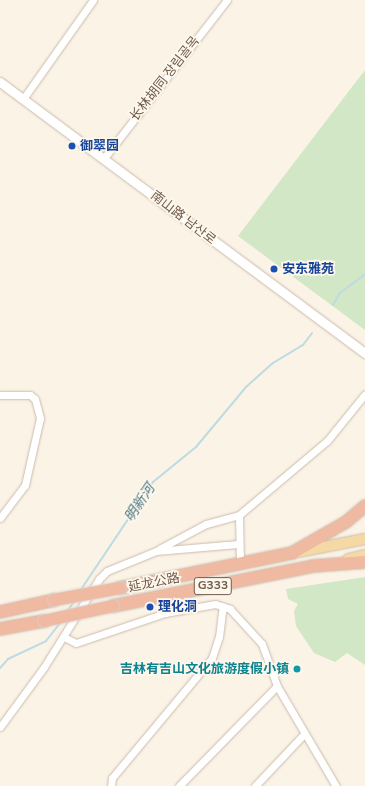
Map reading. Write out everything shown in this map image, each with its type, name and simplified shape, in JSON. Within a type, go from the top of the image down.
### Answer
[{"type":"highway","name":"G333","points":[[292,553],[346,522],[365,506]]},
{"type":"highway","name":"延龙公路","points":[[0,612],[292,553]]},
{"type":"highway","name":"G333","points":[[313,566],[365,562]]},
{"type":"highway","name":"延龙公路","points":[[0,630],[313,566]]},
{"type":"main road","points":[[292,553],[365,539]]},
{"type":"main road","points":[[313,566],[365,556]]},
{"type":"street","points":[[23,99],[93,0]]},
{"type":"street","name":"长林胡同 장림골목","points":[[104,158],[227,0]]},
{"type":"street","name":"南山路 남산로","points":[[0,82],[365,353]]},
{"type":"street","points":[[0,727],[64,637],[98,579],[133,558],[156,551],[206,524],[239,515],[327,441],[365,394]]},
{"type":"street","points":[[0,395],[30,395],[35,399],[40,418],[26,485],[0,518]]},
{"type":"street","points":[[239,515],[238,544],[240,564]]},
{"type":"street","points":[[156,551],[238,544]]},
{"type":"street","points":[[162,596],[165,613]]},
{"type":"street","points":[[64,637],[71,642],[88,641],[165,613],[223,606]]},
{"type":"street","points":[[223,606],[262,644],[277,686],[303,735],[334,785]]},
{"type":"street","points":[[111,786],[112,778],[212,658],[219,637],[223,606]]},
{"type":"street","points":[[179,786],[277,686]]},
{"type":"street","points":[[255,786],[303,735]]},
{"type":"green space","points":[[365,70],[365,330],[238,236]]},
{"type":"green space","points":[[365,577],[365,665],[347,653],[335,662],[314,653],[296,626],[294,611],[298,604],[288,599],[286,589]]},
{"type":"waterway","name":"明新河","points":[[333,305],[340,293],[365,274]]},
{"type":"waterway","name":"明新河","points":[[80,591],[153,482],[196,447],[246,387],[273,363],[303,345],[312,333]]},
{"type":"waterway","name":"明新河","points":[[67,611],[74,602]]},
{"type":"waterway","name":"明新河","points":[[0,668],[8,659],[46,641],[61,622]]},
{"type":"place","name":"御翠园","points":[[72,146]]},
{"type":"place","name":"安东雅苑","points":[[274,269]]},
{"type":"place","name":"理化洞","points":[[150,607]]},
{"type":"place","name":"吉林有吉山文化旅游度假小镇","points":[[297,669]]}]
